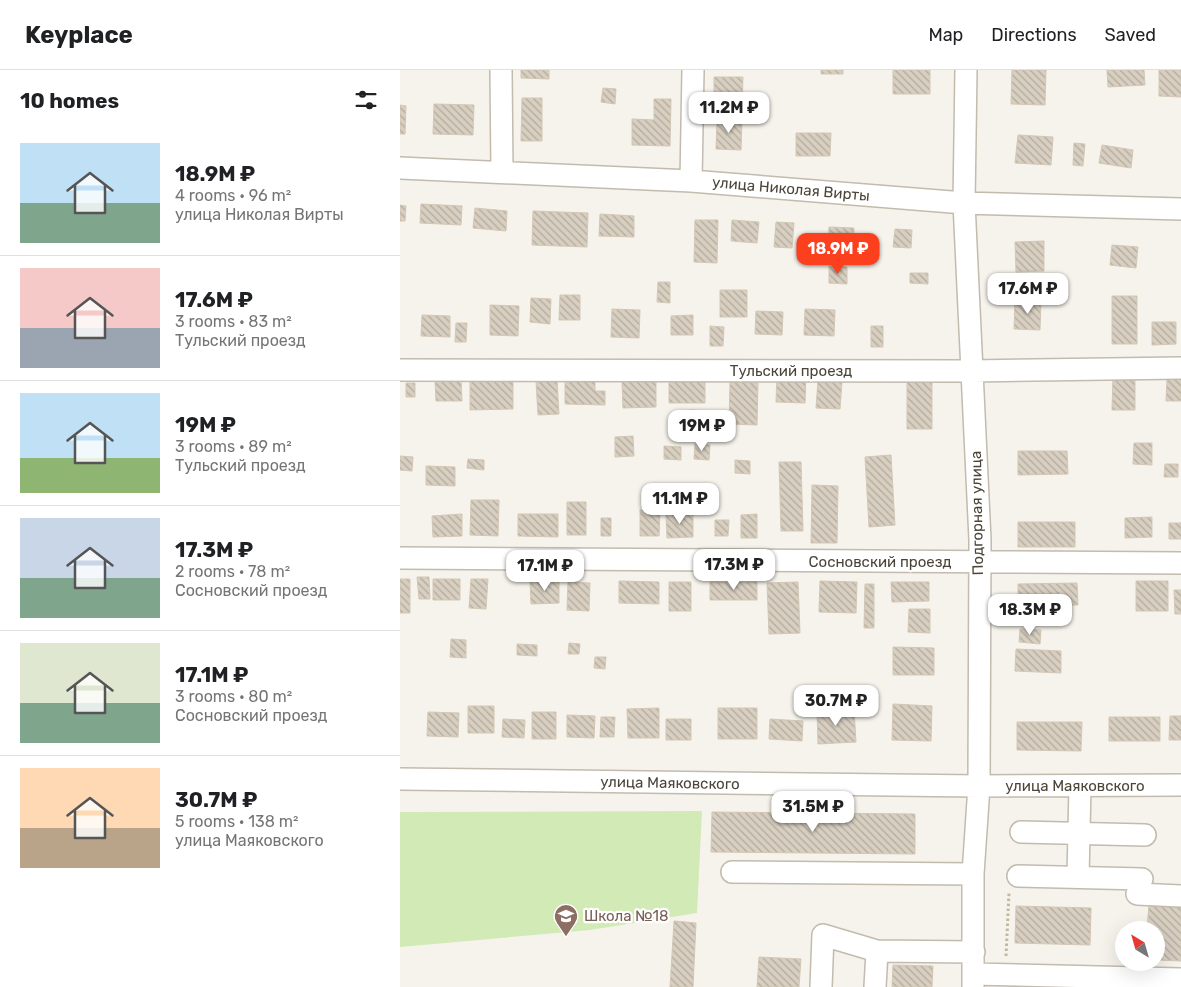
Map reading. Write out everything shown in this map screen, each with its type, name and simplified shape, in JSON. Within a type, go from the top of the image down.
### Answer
[{"type":"street","points":[[501,70],[502,172]]},
{"type":"street","points":[[691,181],[693,70]]},
{"type":"street","name":"Подгорная улица","points":[[966,70],[964,203],[979,562],[979,786],[973,874],[973,981]]},
{"type":"street","name":"улица Николая Вирты","points":[[400,168],[691,181],[964,203],[1181,209]]},
{"type":"street","name":"Тульский проезд","points":[[400,370],[971,371],[1181,368]]},
{"type":"street","name":"Сосновский проезд","points":[[400,558],[1181,563]]},
{"type":"street","name":"улица Маяковского","points":[[400,779],[979,786],[1181,785]]},
{"type":"street","points":[[1078,877],[1080,786]]},
{"type":"street","points":[[1021,832],[1145,835]]},
{"type":"street","points":[[732,872],[973,874]]},
{"type":"street","points":[[1018,876],[1078,877],[1140,886],[1181,896]]},
{"type":"street","points":[[821,987],[823,935],[877,951],[974,952]]},
{"type":"street","points":[[875,987],[877,951]]},
{"type":"street","points":[[973,981],[1109,982],[1181,979]]},
{"type":"green space","name":"Школа №18","points":[[702,811],[697,913],[590,930],[400,947],[400,812]]},
{"type":"building","points":[[521,70],[549,70],[549,79],[521,78]]},
{"type":"building","points":[[821,70],[843,70],[843,74],[821,74]]},
{"type":"building","points":[[893,70],[930,70],[930,94],[893,94]]},
{"type":"building","points":[[1012,70],[1046,70],[1045,105],[1011,104]]},
{"type":"building","points":[[1107,70],[1144,70],[1145,85],[1108,87]]},
{"type":"building","points":[[1159,70],[1181,70],[1181,97],[1159,96]]},
{"type":"building","points":[[714,77],[743,77],[742,104],[714,104]]},
{"type":"building","points":[[603,88],[616,89],[615,104],[601,102]]},
{"type":"building","points":[[522,98],[542,98],[542,141],[521,141]]},
{"type":"building","points":[[654,99],[671,99],[670,146],[632,145],[632,119],[654,120]]},
{"type":"building","points":[[434,104],[474,105],[473,135],[433,134]]},
{"type":"building","points":[[400,105],[406,106],[405,134],[400,134]]},
{"type":"building","points":[[717,119],[742,120],[741,150],[716,149]]},
{"type":"building","points":[[796,133],[831,133],[830,156],[796,156]]},
{"type":"building","points":[[1018,135],[1053,137],[1051,165],[1015,163]]},
{"type":"building","points":[[1074,143],[1085,144],[1083,166],[1073,165]]},
{"type":"building","points":[[1102,145],[1133,150],[1131,168],[1099,163]]},
{"type":"building","points":[[421,204],[462,206],[461,225],[420,223]]},
{"type":"building","points":[[400,205],[406,206],[405,221],[400,221]]},
{"type":"building","points":[[475,208],[507,211],[506,231],[473,228]]},
{"type":"building","points":[[533,211],[588,213],[587,247],[532,245]]},
{"type":"building","points":[[600,214],[634,216],[634,237],[599,236]]},
{"type":"building","points":[[695,220],[718,220],[717,263],[694,262]]},
{"type":"building","points":[[732,220],[759,222],[757,243],[731,241]]},
{"type":"building","points":[[776,222],[794,223],[792,248],[774,247]]},
{"type":"building","points":[[829,227],[854,228],[853,256],[828,255]]},
{"type":"building","points":[[895,229],[912,230],[911,248],[893,247]]},
{"type":"building","points":[[861,241],[875,242],[874,258],[860,258]]},
{"type":"building","points":[[1044,241],[1044,271],[1016,272],[1015,242]]},
{"type":"building","points":[[1112,245],[1138,247],[1136,268],[1110,265]]},
{"type":"building","points":[[829,266],[847,267],[847,284],[829,283]]},
{"type":"building","points":[[910,273],[928,273],[928,284],[910,283]]},
{"type":"building","points":[[1040,277],[1062,279],[1060,293],[1039,291]]},
{"type":"building","points":[[658,282],[670,282],[670,303],[657,302]]},
{"type":"building","points":[[720,290],[747,290],[747,317],[720,317]]},
{"type":"building","points":[[560,295],[580,295],[580,320],[559,320]]},
{"type":"building","points":[[1112,296],[1137,296],[1137,344],[1112,344]]},
{"type":"building","points":[[531,298],[551,299],[550,324],[530,322]]},
{"type":"building","points":[[1015,299],[1041,300],[1040,330],[1014,329]]},
{"type":"building","points":[[490,305],[519,306],[518,336],[490,335]]},
{"type":"building","points":[[612,309],[640,310],[639,338],[611,337]]},
{"type":"building","points":[[805,309],[835,310],[834,336],[804,335]]},
{"type":"building","points":[[756,311],[783,312],[782,335],[755,334]]},
{"type":"building","points":[[422,315],[450,316],[450,337],[421,336]]},
{"type":"building","points":[[693,315],[693,335],[671,335],[671,316]]},
{"type":"building","points":[[1152,322],[1176,322],[1176,344],[1152,345]]},
{"type":"building","points":[[456,323],[467,323],[466,342],[455,342]]},
{"type":"building","points":[[710,326],[724,327],[723,346],[710,346]]},
{"type":"building","points":[[871,326],[883,326],[883,347],[871,347]]},
{"type":"building","points":[[777,374],[806,375],[805,403],[776,402]]},
{"type":"building","points":[[907,376],[932,376],[932,429],[907,429]]},
{"type":"building","points":[[1113,376],[1135,376],[1135,410],[1112,410]]},
{"type":"building","points":[[1167,379],[1181,379],[1181,401],[1166,401]]},
{"type":"building","points":[[435,380],[461,380],[462,401],[436,401]]},
{"type":"building","points":[[557,380],[559,414],[538,415],[536,381]]},
{"type":"building","points":[[656,380],[656,407],[623,408],[622,381]]},
{"type":"building","points":[[818,380],[842,381],[840,409],[816,408]]},
{"type":"building","points":[[470,381],[513,381],[513,409],[470,410]]},
{"type":"building","points":[[565,381],[595,381],[595,391],[605,391],[605,405],[565,404]]},
{"type":"building","points":[[669,381],[705,381],[705,403],[669,403]]},
{"type":"building","points":[[730,382],[758,383],[757,425],[729,424]]},
{"type":"building","points":[[406,383],[415,383],[415,397],[406,397]]},
{"type":"building","points":[[690,410],[708,411],[707,428],[689,428]]},
{"type":"building","points":[[633,436],[634,456],[615,457],[615,437]]},
{"type":"building","points":[[1134,443],[1152,443],[1152,465],[1133,464]]},
{"type":"building","points":[[695,444],[710,445],[709,460],[694,459]]},
{"type":"building","points":[[664,446],[681,447],[681,460],[664,459]]},
{"type":"building","points":[[1018,451],[1067,451],[1068,474],[1018,475]]},
{"type":"building","points":[[891,455],[895,525],[869,527],[865,457]]},
{"type":"building","points":[[400,456],[413,457],[412,471],[400,470]]},
{"type":"building","points":[[468,459],[484,460],[484,470],[467,468]]},
{"type":"building","points":[[735,460],[750,461],[750,474],[735,473]]},
{"type":"building","points":[[779,462],[801,462],[803,531],[781,531]]},
{"type":"building","points":[[1165,464],[1178,464],[1178,477],[1164,477]]},
{"type":"building","points":[[426,466],[455,467],[455,486],[426,485]]},
{"type":"building","points":[[812,485],[838,486],[837,543],[811,543]]},
{"type":"building","points":[[471,500],[499,500],[498,536],[470,535]]},
{"type":"building","points":[[567,502],[586,502],[586,535],[567,535]]},
{"type":"building","points":[[640,510],[660,511],[659,536],[640,536]]},
{"type":"building","points":[[693,513],[693,537],[667,538],[666,514]]},
{"type":"building","points":[[462,514],[462,536],[433,537],[432,516]]},
{"type":"building","points":[[518,514],[558,514],[558,537],[518,536]]},
{"type":"building","points":[[757,514],[757,538],[741,538],[741,515]]},
{"type":"building","points":[[1152,517],[1152,537],[1125,538],[1125,518]]},
{"type":"building","points":[[601,518],[611,518],[611,536],[601,536]]},
{"type":"building","points":[[715,520],[729,520],[728,536],[715,536]]},
{"type":"building","points":[[1018,522],[1075,522],[1075,547],[1018,547]]},
{"type":"building","points":[[1169,523],[1181,523],[1181,539],[1169,539]]},
{"type":"building","points":[[417,577],[429,577],[430,599],[419,599]]},
{"type":"building","points":[[400,579],[410,579],[410,613],[400,613]]},
{"type":"building","points":[[433,579],[460,579],[460,600],[433,600]]},
{"type":"building","points":[[471,579],[488,579],[486,609],[469,608]]},
{"type":"building","points":[[559,581],[559,603],[531,604],[530,582]]},
{"type":"building","points":[[619,581],[659,582],[659,604],[619,603]]},
{"type":"building","points":[[820,581],[857,582],[856,613],[819,612]]},
{"type":"building","points":[[1136,581],[1168,581],[1168,611],[1136,611]]},
{"type":"building","points":[[568,582],[590,583],[589,611],[567,610]]},
{"type":"building","points":[[669,582],[691,582],[691,611],[669,611]]},
{"type":"building","points":[[710,582],[757,582],[757,600],[710,600]]},
{"type":"building","points":[[798,582],[800,633],[769,634],[767,583]]},
{"type":"building","points":[[891,582],[929,582],[929,601],[892,602]]},
{"type":"building","points":[[1077,583],[1078,605],[1018,606],[1018,584]]},
{"type":"building","points":[[865,584],[874,584],[874,628],[864,628]]},
{"type":"building","points":[[1174,590],[1181,590],[1181,614],[1175,614]]},
{"type":"building","points":[[909,609],[930,609],[930,633],[908,632]]},
{"type":"building","points":[[1020,629],[1041,630],[1040,644],[1019,642]]},
{"type":"building","points":[[451,639],[466,640],[466,658],[450,657]]},
{"type":"building","points":[[569,643],[580,644],[579,654],[568,654]]},
{"type":"building","points":[[517,644],[537,645],[537,656],[517,655]]},
{"type":"building","points":[[893,647],[934,648],[934,675],[893,675]]},
{"type":"building","points":[[1016,649],[1061,651],[1061,673],[1015,671]]},
{"type":"building","points":[[595,657],[606,657],[605,669],[594,668]]},
{"type":"building","points":[[893,704],[932,706],[931,741],[892,740]]},
{"type":"building","points":[[468,706],[494,706],[494,733],[468,733]]},
{"type":"building","points":[[659,708],[659,738],[628,738],[627,709]]},
{"type":"building","points":[[718,708],[757,708],[757,739],[718,739]]},
{"type":"building","points":[[854,710],[856,742],[818,744],[817,712]]},
{"type":"building","points":[[428,712],[459,713],[458,737],[427,736]]},
{"type":"building","points":[[532,712],[556,712],[556,739],[532,739]]},
{"type":"building","points":[[567,715],[595,716],[594,738],[567,737]]},
{"type":"building","points":[[1170,716],[1181,716],[1181,740],[1169,740]]},
{"type":"building","points":[[601,717],[615,717],[614,737],[600,737]]},
{"type":"building","points":[[1109,717],[1160,717],[1160,741],[1109,741]]},
{"type":"building","points":[[503,719],[525,720],[524,738],[502,737]]},
{"type":"building","points":[[666,719],[691,719],[691,740],[666,740]]},
{"type":"building","points":[[770,719],[803,721],[802,741],[769,739]]},
{"type":"building","points":[[1017,722],[1082,722],[1081,751],[1017,750]]},
{"type":"building","points":[[712,812],[915,814],[915,854],[711,852]]},
{"type":"building","points":[[1149,904],[1181,905],[1181,961],[1165,960],[1165,921],[1148,921]]},
{"type":"building","points":[[1016,906],[1091,908],[1090,945],[1015,943]]},
{"type":"building","points":[[674,921],[696,923],[693,987],[670,987]]},
{"type":"building","points":[[759,957],[801,959],[799,987],[757,987]]},
{"type":"building","points":[[893,965],[933,966],[932,987],[892,987]]},
{"type":"place","name":"Школа №18","points":[[566,937]]}]
